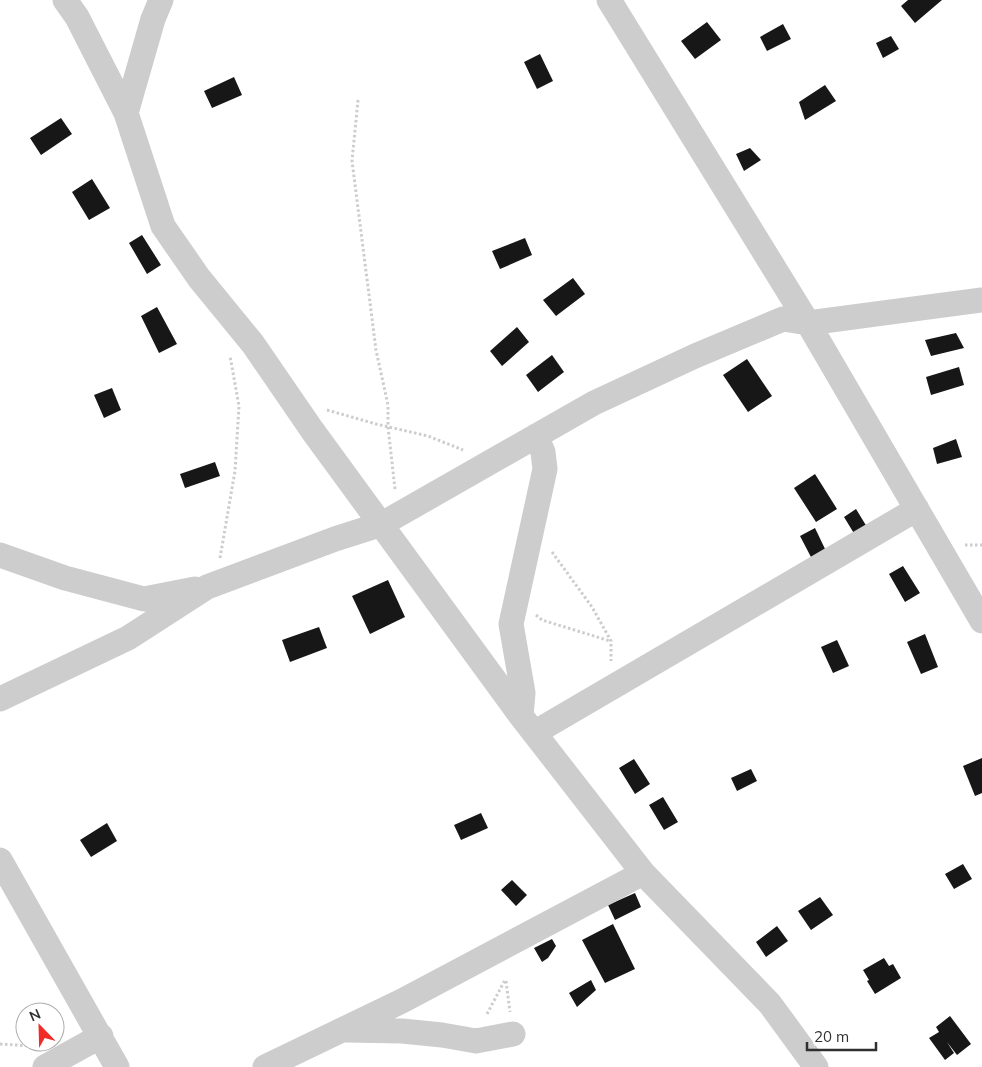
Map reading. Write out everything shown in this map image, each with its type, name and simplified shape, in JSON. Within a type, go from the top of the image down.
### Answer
[{"type":"street","points":[[65,0],[77,17],[126,113],[163,226],[199,278],[253,344],[312,430],[390,520],[528,724],[643,873],[770,1004],[816,1067]]},
{"type":"street","points":[[126,113],[153,19],[161,0]]},
{"type":"street","points":[[609,0],[808,324],[982,621]]},
{"type":"street","points":[[0,554],[65,578],[144,599],[203,588],[390,520],[602,399],[695,356],[783,319],[808,324],[982,300]]},
{"type":"street","points":[[528,724],[511,624],[545,470],[543,452],[536,436]]},
{"type":"street","points":[[528,724],[623,680],[916,509]]},
{"type":"street","points":[[0,699],[128,638],[203,588]]},
{"type":"street","points":[[0,860],[117,1067]]},
{"type":"street","points":[[264,1067],[402,1002],[643,873]]},
{"type":"street","points":[[342,1030],[402,1031],[476,1041],[513,1034]]},
{"type":"street","points":[[45,1067],[101,1036]]},
{"type":"path","points":[[358,100],[352,161],[376,350],[388,405],[390,520]]},
{"type":"path","points":[[203,588],[219,564],[235,471],[239,406],[229,350]]},
{"type":"path","points":[[326,410],[428,436],[491,462]]},
{"type":"path","points":[[533,525],[592,608],[611,641],[612,664],[623,680]]},
{"type":"path","points":[[517,596],[542,620],[611,641]]},
{"type":"path","points":[[507,945],[505,980],[513,1034]]},
{"type":"building","points":[[908,0],[942,0],[915,23],[901,6]]},
{"type":"building","points":[[707,22],[721,40],[695,59],[681,41]]},
{"type":"building","points":[[783,24],[791,39],[767,51],[760,37]]},
{"type":"building","points":[[891,36],[899,49],[883,58],[876,43]]},
{"type":"building","points":[[540,54],[553,81],[537,89],[524,62]]},
{"type":"building","points":[[234,77],[242,95],[212,108],[204,91]]},
{"type":"building","points":[[825,85],[836,101],[805,120],[799,102]]},
{"type":"building","points":[[61,118],[72,134],[41,155],[30,138]]},
{"type":"building","points":[[750,148],[761,160],[744,171],[736,154]]},
{"type":"building","points":[[92,179],[110,208],[89,220],[72,192]]},
{"type":"building","points":[[142,235],[161,265],[147,274],[129,243]]},
{"type":"building","points":[[525,238],[532,255],[500,269],[492,251]]},
{"type":"building","points":[[573,278],[585,294],[556,316],[543,300]]},
{"type":"building","points":[[157,307],[177,344],[159,353],[141,316]]},
{"type":"building","points":[[517,327],[529,342],[502,366],[490,351]]},
{"type":"building","points":[[956,333],[964,348],[931,356],[925,340]]},
{"type":"building","points":[[552,355],[564,372],[538,392],[526,375]]},
{"type":"building","points":[[747,359],[772,396],[748,412],[723,375]]},
{"type":"building","points":[[959,367],[964,385],[931,395],[926,377]]},
{"type":"building","points":[[112,388],[121,410],[104,418],[94,395]]},
{"type":"building","points":[[956,439],[962,457],[937,464],[933,448]]},
{"type":"building","points":[[215,462],[220,476],[185,488],[180,474]]},
{"type":"building","points":[[815,474],[837,509],[816,522],[794,488]]},
{"type":"building","points":[[856,509],[867,527],[855,535],[844,517]]},
{"type":"building","points":[[815,528],[826,551],[812,559],[800,536]]},
{"type":"building","points":[[903,566],[920,593],[905,602],[889,574]]},
{"type":"building","points":[[388,580],[405,617],[370,634],[352,596]]},
{"type":"building","points":[[319,627],[327,648],[290,662],[282,640]]},
{"type":"building","points":[[925,634],[938,667],[921,674],[907,642]]},
{"type":"building","points":[[837,640],[849,666],[833,673],[821,647]]},
{"type":"building","points":[[982,758],[982,793],[975,796],[963,766]]},
{"type":"building","points":[[634,759],[650,784],[635,794],[619,768]]},
{"type":"building","points":[[751,769],[757,781],[737,791],[731,778]]},
{"type":"building","points":[[663,797],[678,822],[664,830],[649,805]]},
{"type":"building","points":[[481,813],[488,828],[461,840],[454,825]]},
{"type":"building","points":[[107,823],[117,841],[91,857],[80,840]]},
{"type":"building","points":[[963,864],[972,879],[954,889],[945,874]]},
{"type":"building","points":[[512,880],[527,895],[516,906],[501,890]]},
{"type":"building","points":[[635,893],[641,907],[615,920],[608,905]]},
{"type":"building","points":[[820,897],[833,915],[811,930],[798,911]]},
{"type":"building","points":[[613,924],[635,969],[605,983],[582,940]]},
{"type":"building","points":[[777,926],[788,941],[766,957],[756,942]]},
{"type":"building","points":[[552,939],[556,946],[548,958],[542,962],[534,948]]},
{"type":"building","points":[[884,958],[889,966],[893,964],[901,978],[875,994],[863,970]]},
{"type":"building","points":[[591,980],[596,990],[577,1007],[569,993]]},
{"type":"building","points":[[950,1016],[971,1044],[957,1055],[947,1042],[954,1053],[945,1060],[929,1038],[939,1032],[936,1027]]}]
